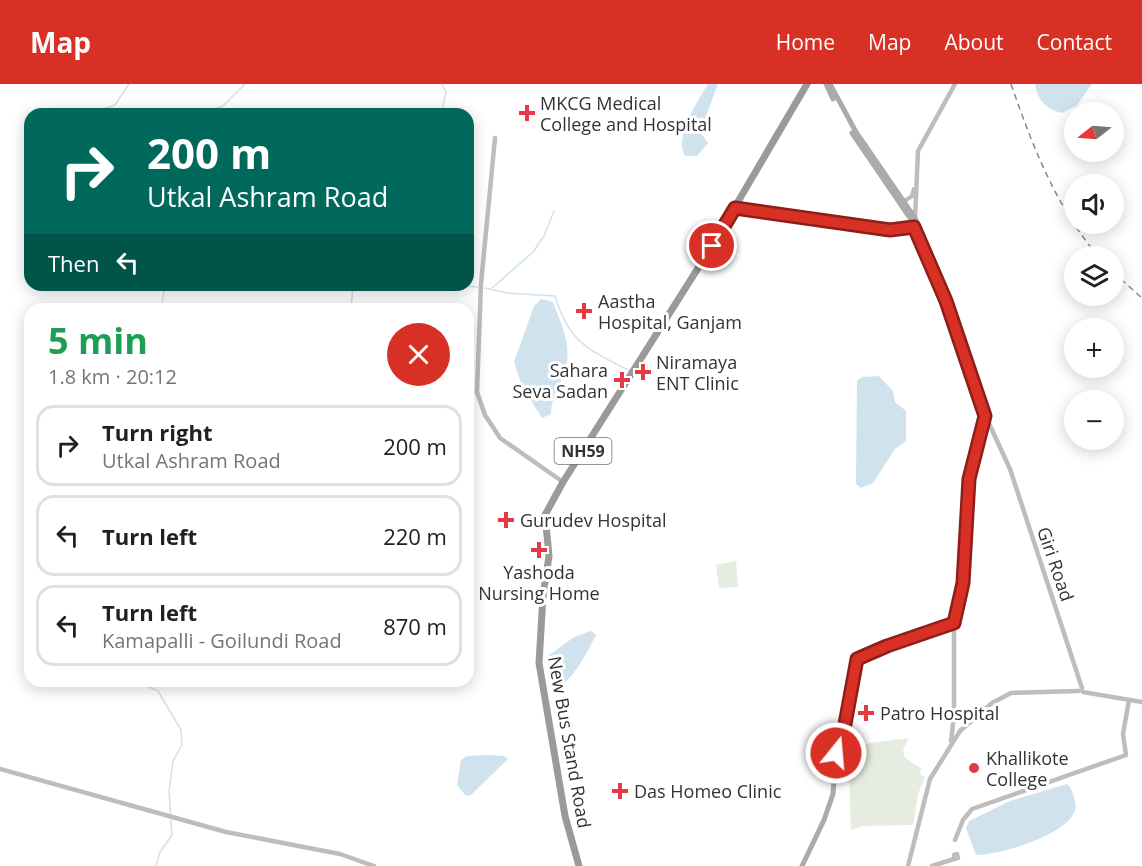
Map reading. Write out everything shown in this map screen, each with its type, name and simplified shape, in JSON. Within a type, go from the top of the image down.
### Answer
[{"type":"highway","name":"New Bus Stand Road","points":[[579,866],[565,816],[539,663],[543,596],[549,556],[545,515],[563,482],[735,208],[807,84]]},
{"type":"main road","points":[[828,84],[851,125],[904,203],[946,301],[987,417],[969,479],[963,583],[955,620]]},
{"type":"main road","points":[[828,84],[856,139],[915,218],[951,303],[977,374],[987,417],[969,492],[964,591],[955,620]]},
{"type":"main road","points":[[802,866],[824,820],[833,794],[836,753],[845,724],[857,659],[955,620]]},
{"type":"street","points":[[915,218],[919,147],[955,84]]},
{"type":"street","points":[[495,138],[481,284],[477,392],[485,415],[500,438],[563,482]]},
{"type":"street","points":[[904,203],[912,196],[915,188]]},
{"type":"street","points":[[898,193],[909,193],[915,188]]},
{"type":"street","points":[[904,203],[916,198]]},
{"type":"street","points":[[735,208],[890,230],[914,227]]},
{"type":"street","name":"Giri Road","points":[[987,417],[1003,449],[1081,691]]},
{"type":"street","points":[[950,745],[953,728],[955,620]]},
{"type":"street","points":[[906,866],[930,778],[960,730],[992,703],[1011,693],[1081,691],[1142,702]]},
{"type":"street","points":[[955,840],[963,820],[972,809],[1126,755],[1123,734],[1129,700]]},
{"type":"street","points":[[953,728],[960,730]]},
{"type":"street","points":[[0,769],[165,816],[243,836],[340,854],[374,866]]},
{"type":"street","points":[[925,866],[955,858]]},
{"type":"street","points":[[932,866],[955,858]]},
{"type":"street","points":[[955,858],[959,866]]},
{"type":"shaded area","points":[[736,561],[738,587],[719,588],[716,565]]},
{"type":"shaded area","points":[[909,738],[903,749],[905,758],[921,768],[920,774],[925,777],[918,794],[913,825],[863,826],[851,830],[849,775],[840,775],[840,747]]},
{"type":"water","points":[[708,84],[718,84],[700,132],[708,143],[697,156],[685,156],[682,148],[685,129],[693,109]]},
{"type":"water","points":[[1035,84],[1092,84],[1079,102],[1064,102],[1062,113],[1044,103],[1038,95]]},
{"type":"water","points":[[541,299],[553,302],[565,335],[568,352],[565,370],[554,397],[551,414],[542,418],[522,386],[514,362],[534,306]]},
{"type":"water","points":[[879,376],[893,391],[895,402],[906,411],[906,441],[895,449],[873,483],[861,488],[856,484],[857,381],[862,377]]},
{"type":"water","points":[[591,631],[596,635],[578,666],[566,681],[553,689],[548,676],[548,656],[574,637]]},
{"type":"water","points":[[467,756],[504,756],[508,759],[471,795],[466,796],[457,785],[461,760]]},
{"type":"water","points":[[1067,784],[1075,801],[1075,812],[1067,822],[1038,840],[1002,851],[976,855],[966,828],[969,821],[1010,801]]},
{"type":"waterway","points":[[105,108],[115,105],[129,84]]},
{"type":"waterway","points":[[218,108],[223,106],[245,84]]},
{"type":"waterway","points":[[442,84],[446,92],[442,108]]},
{"type":"waterway","points":[[492,288],[533,252],[544,236],[554,211]]},
{"type":"waterway","points":[[485,288],[507,293],[555,296],[567,325],[574,335],[592,350],[630,371]]},
{"type":"waterway","points":[[162,303],[164,291]]},
{"type":"waterway","points":[[352,291],[352,303]]},
{"type":"waterway","points":[[149,687],[158,691],[181,730],[182,745],[173,761],[169,791],[172,835],[160,852],[156,866]]},
{"type":"railway","points":[[1011,84],[1037,153],[1057,196],[1090,246]]},
{"type":"railway","points":[[1124,282],[1142,298]]},
{"type":"place","name":"MKCG Medical College and Hospital","points":[[527,113]]},
{"type":"place","name":"Aastha Hospital, Ganjam","points":[[584,311]]},
{"type":"place","name":"Niramaya ENT Clinic","points":[[643,372]]},
{"type":"place","name":"Sahara Seva Sadan","points":[[622,380]]},
{"type":"place","name":"Gurudev Hospital","points":[[506,520]]},
{"type":"place","name":"Yashoda Nursing Home","points":[[539,550]]},
{"type":"place","name":"Patro Hospital","points":[[866,713]]},
{"type":"place","name":"Khallikote College","points":[[974,768]]},
{"type":"place","name":"Das Homeo Clinic","points":[[620,791]]},
{"type":"route","points":[[712,246],[735,208],[890,230],[914,227],[946,301],[972,371],[985,416],[975,448],[969,479],[963,583],[954,623],[857,659],[852,675],[845,724],[836,753]]}]
